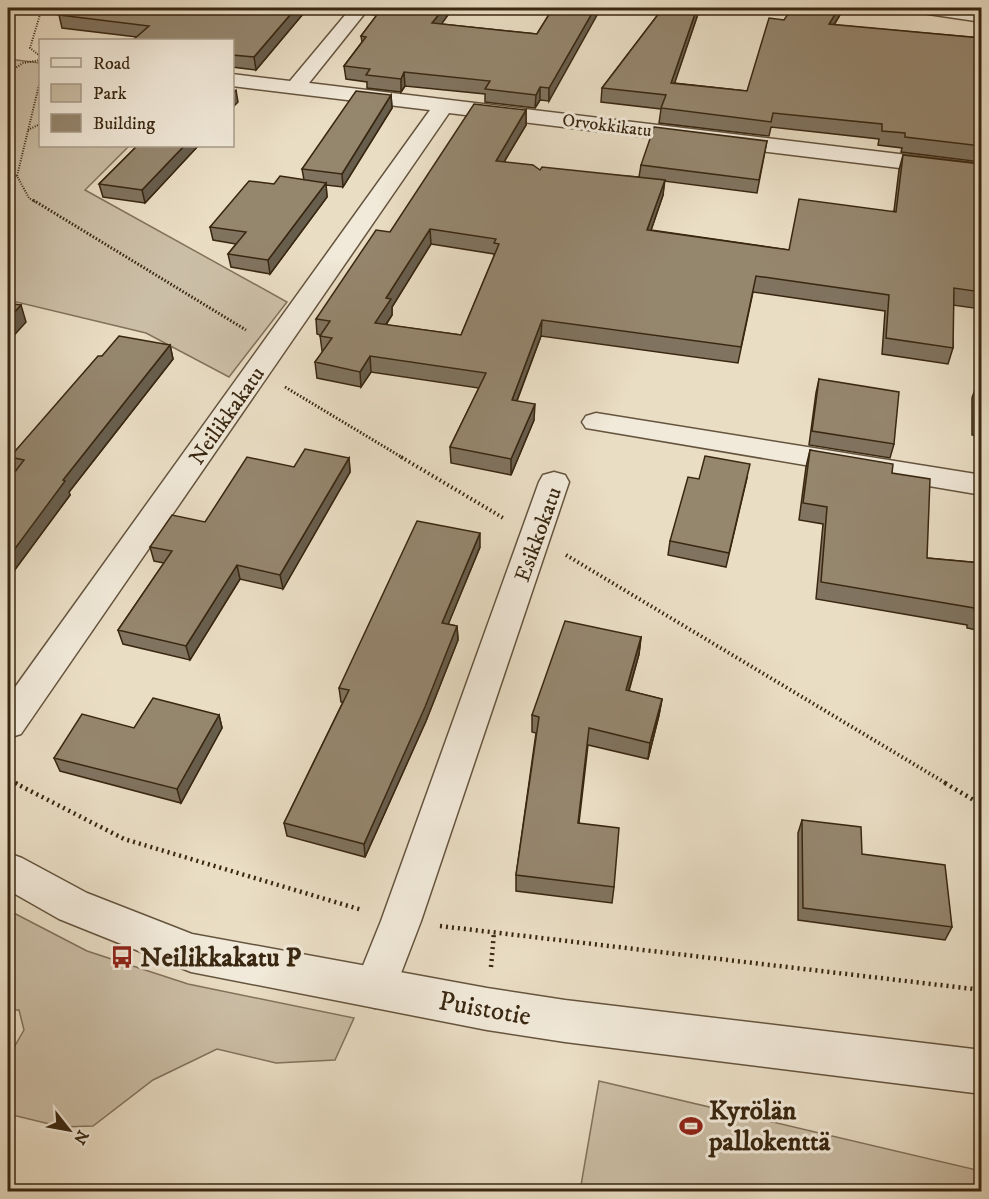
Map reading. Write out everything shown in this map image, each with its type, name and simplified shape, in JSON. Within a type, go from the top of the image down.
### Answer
[{"type":"street","points":[[295,88],[360,8]]},
{"type":"street","points":[[928,8],[981,17]]},
{"type":"street","name":"Orvokkikatu","points":[[234,81],[981,171]]},
{"type":"street","name":"Neilikkakatu","points":[[8,724],[444,105]]},
{"type":"street","points":[[596,422],[981,485]]},
{"type":"street","name":"Esikkokatu","points":[[375,988],[401,921],[554,482]]},
{"type":"street","name":"Puistotie","points":[[8,870],[73,906],[191,953],[486,1010],[981,1072]]},
{"type":"path","points":[[39,57],[30,48],[42,8]]},
{"type":"path","points":[[8,72],[19,63],[39,58]]},
{"type":"path","points":[[39,85],[17,176],[29,198],[274,346]]},
{"type":"path","points":[[27,130],[39,124]]},
{"type":"path","points":[[8,176],[17,176]]},
{"type":"path","points":[[258,370],[981,805]]},
{"type":"path","points":[[8,779],[124,839],[401,921],[981,990]]},
{"type":"green space","points":[[8,59],[39,63],[39,147],[128,147],[85,190],[287,302],[229,377],[146,333],[8,300]]},
{"type":"green space","points":[[8,910],[87,951],[188,984],[354,1018],[335,1060],[276,1063],[217,1049],[153,1080],[93,1126],[62,1127],[8,1114],[8,1058],[24,1030],[19,1010],[8,1010]]},
{"type":"green space","name":"Kyrölän pallokenttä","points":[[599,1081],[981,1171],[981,1191],[580,1191]]},
{"type":"building","points":[[68,8],[296,8],[254,57],[234,55],[234,39],[134,39],[149,26],[59,15]]},
{"type":"building","points":[[382,8],[444,8],[432,23],[537,34],[553,8],[595,8],[549,88],[540,87],[536,95],[485,89],[490,81],[404,72],[401,79],[366,75],[370,69],[344,66],[366,37],[361,36]]},
{"type":"building","points":[[663,8],[697,8],[671,83],[747,91],[769,18],[784,20],[792,8],[839,8],[829,24],[981,38],[981,146],[905,137],[905,133],[882,131],[882,124],[773,113],[771,122],[661,108],[666,95],[602,88]]},
{"type":"building","points":[[356,91],[391,95],[342,174],[302,169]]},
{"type":"building","points":[[474,104],[526,110],[496,161],[533,165],[540,170],[542,167],[665,180],[647,230],[789,250],[799,199],[896,212],[903,155],[981,164],[981,292],[954,288],[953,348],[886,338],[889,295],[756,276],[741,347],[542,320],[512,400],[535,404],[511,459],[450,447],[486,373],[370,356],[360,372],[315,362],[332,338],[320,336],[330,321],[316,319],[376,230],[390,232]],"holes":[[[430,229],[496,239],[494,243],[499,244],[461,335],[375,323],[391,299],[386,298]]]},
{"type":"building","points":[[654,127],[767,141],[759,180],[641,165]]},
{"type":"building","points":[[136,147],[183,147],[142,190],[99,184]]},
{"type":"building","points":[[280,176],[326,183],[268,260],[228,254],[246,232],[210,227],[249,181],[274,184]]},
{"type":"building","points":[[8,303],[21,305],[8,319]]},
{"type":"building","points":[[119,336],[170,345],[63,480],[65,481],[8,558],[8,481],[24,460],[10,457],[98,356],[102,356]]},
{"type":"building","points":[[819,379],[899,392],[894,444],[812,431]]},
{"type":"building","points":[[977,384],[981,384],[981,422],[977,421]]},
{"type":"building","points":[[305,449],[349,458],[280,575],[237,565],[186,646],[118,630],[172,551],[150,547],[172,515],[205,522],[247,457],[294,467]]},
{"type":"building","points":[[810,450],[893,464],[892,473],[930,479],[927,558],[981,563],[981,612],[974,611],[974,608],[821,582],[827,507],[803,503]]},
{"type":"building","points":[[705,456],[750,464],[729,553],[670,541],[688,477],[699,479]]},
{"type":"building","points":[[417,521],[480,533],[442,623],[457,626],[425,707],[364,844],[284,823],[349,690],[339,688]]},
{"type":"building","points":[[565,621],[641,637],[626,690],[662,699],[650,743],[589,728],[578,823],[619,828],[614,887],[516,875],[539,717],[532,715]]},
{"type":"building","points":[[153,698],[219,715],[177,789],[54,758],[82,714],[134,728]]},
{"type":"building","points":[[802,820],[861,827],[862,854],[945,865],[952,927],[803,908]]},
{"type":"place","name":"Neilikkakatu P","points":[[122,957]]},
{"type":"place","name":"Kyrölän pallokenttä","points":[[691,1126]]}]
